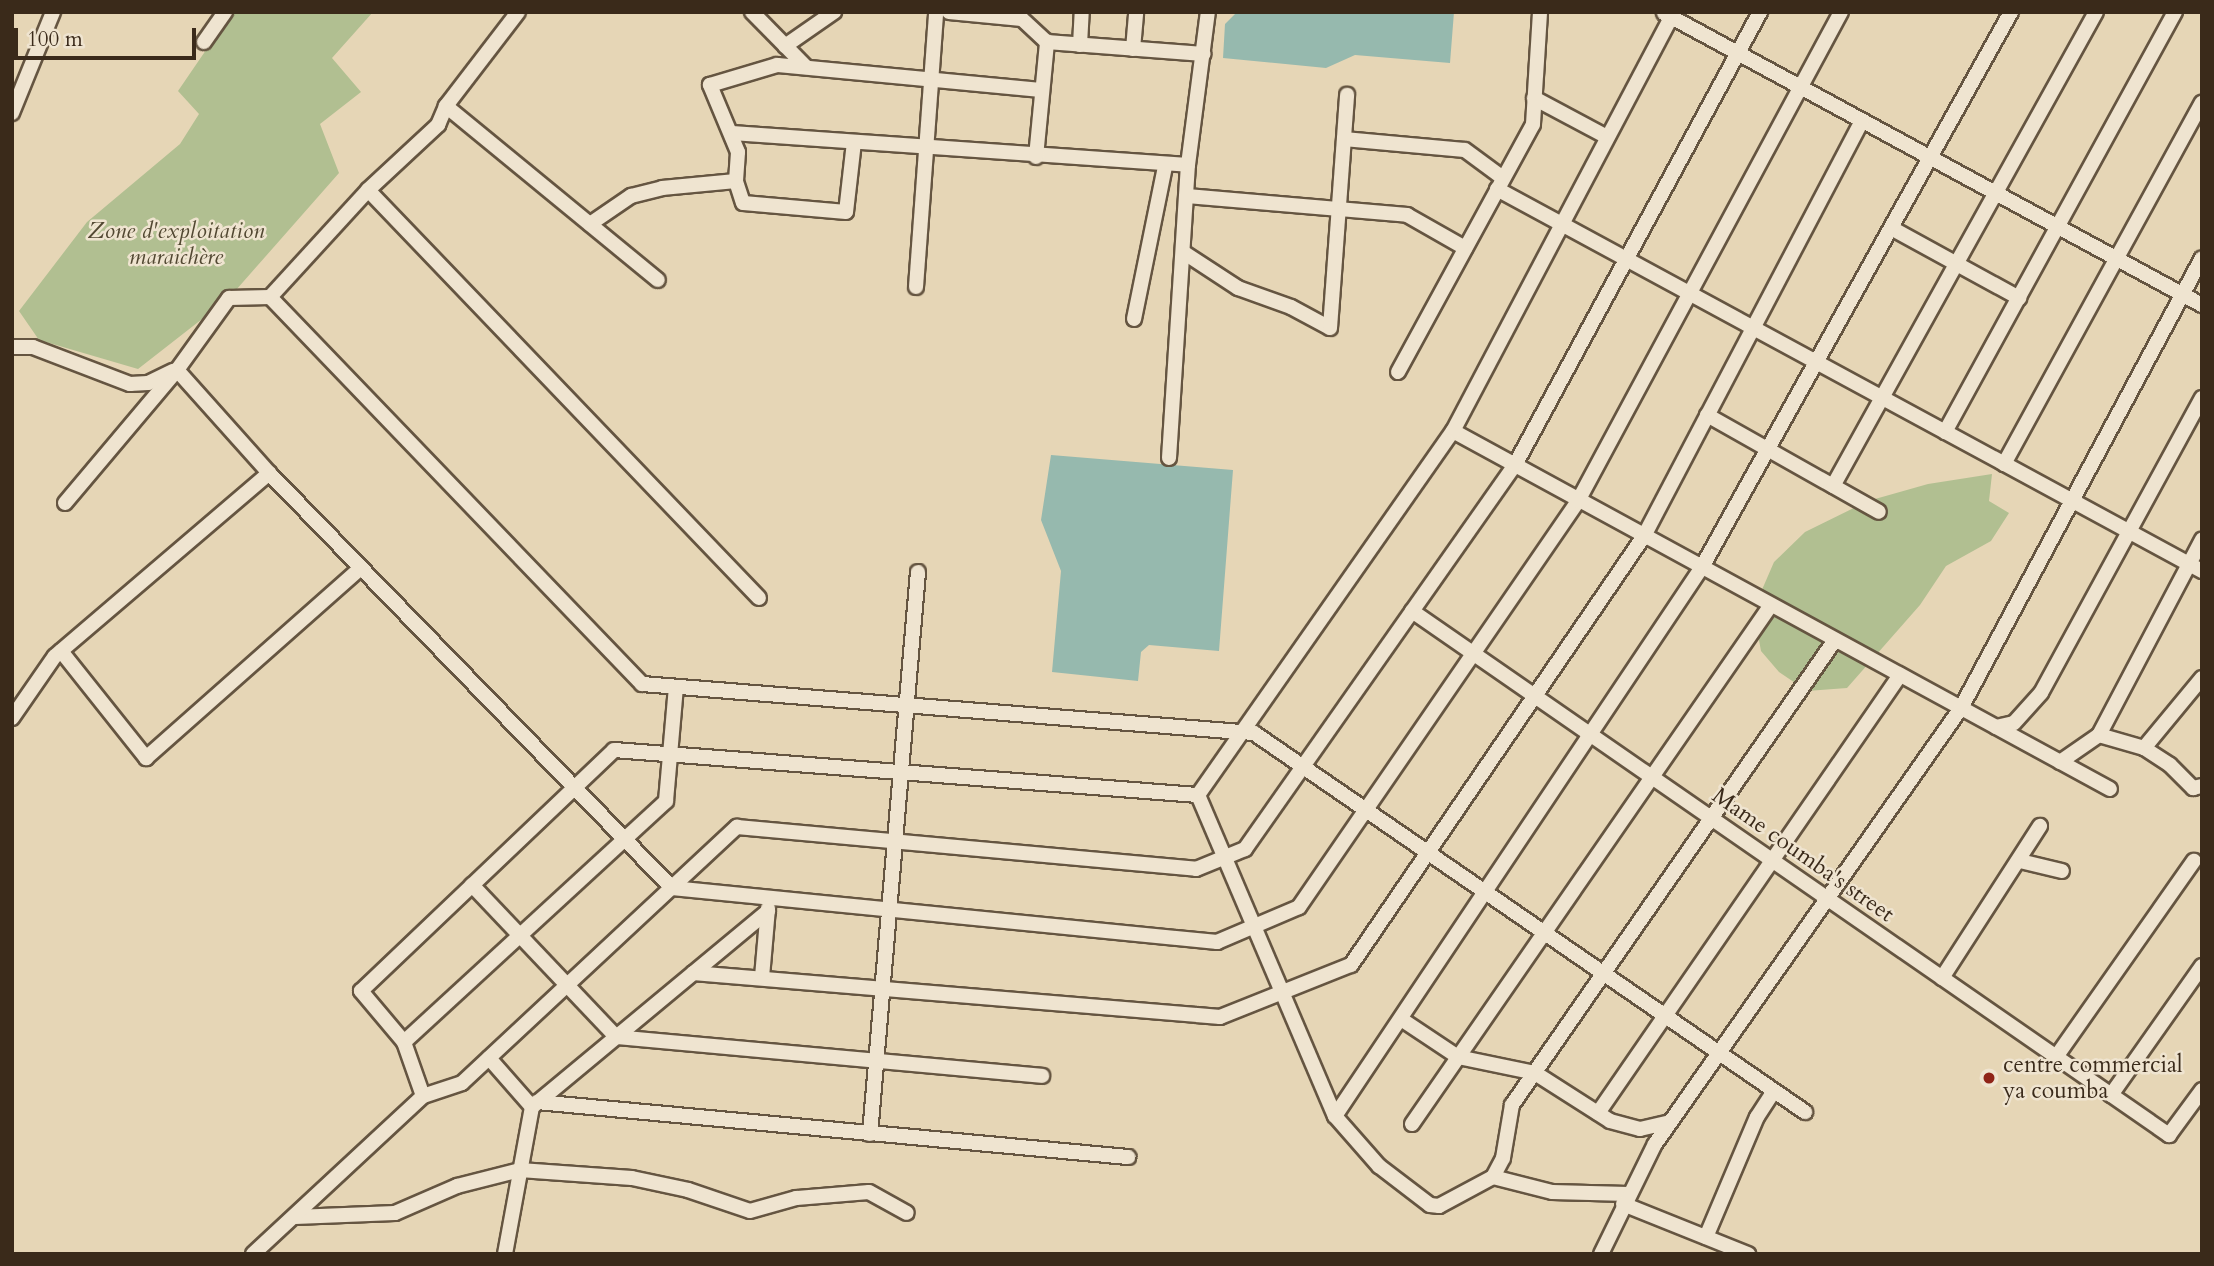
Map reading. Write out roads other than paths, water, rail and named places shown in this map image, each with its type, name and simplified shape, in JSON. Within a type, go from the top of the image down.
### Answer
[{"type":"street","points":[[12,113],[53,12]]},
{"type":"street","points":[[204,42],[225,12]]},
{"type":"street","points":[[65,503],[177,370],[229,298],[270,297],[368,190],[438,125],[446,106],[517,12]]},
{"type":"street","points":[[752,12],[806,67]]},
{"type":"street","points":[[785,46],[834,12]]},
{"type":"street","points":[[916,287],[936,12]]},
{"type":"street","points":[[949,12],[1022,19],[1047,42],[1204,54]]},
{"type":"street","points":[[1080,45],[1082,12]]},
{"type":"street","points":[[1133,48],[1136,12]]},
{"type":"street","points":[[1168,458],[1188,165],[1208,12]]},
{"type":"street","points":[[1398,372],[1533,124],[1540,12]]},
{"type":"street","points":[[253,1254],[423,1096],[462,1083],[737,827],[1196,869],[1245,849],[1515,465],[1760,12]]},
{"type":"street","points":[[177,370],[269,473],[672,888],[769,904],[889,909],[1217,942],[1299,907],[1578,501],[1842,12]]},
{"type":"street","points":[[1335,1115],[1702,567],[1819,364],[2011,12]]},
{"type":"street","points":[[2085,12],[2087,29]]},
{"type":"street","points":[[1833,486],[2096,12]]},
{"type":"street","points":[[1945,432],[2175,12]]},
{"type":"street","points":[[1198,795],[1453,431],[1669,14],[2202,305]]},
{"type":"street","points":[[1036,157],[1047,42]]},
{"type":"street","points":[[854,142],[846,212],[743,203],[736,181],[738,152],[710,85],[777,65],[1042,90]]},
{"type":"street","points":[[1183,252],[1238,288],[1291,307],[1330,328],[1347,94]]},
{"type":"street","points":[[1534,98],[1607,137]]},
{"type":"street","points":[[2004,464],[2202,103]]},
{"type":"street","points":[[446,106],[658,280]]},
{"type":"street","points":[[693,973],[1220,1017],[1351,965],[1643,536],[1862,121]]},
{"type":"street","points":[[732,133],[1164,167],[1188,165]]},
{"type":"street","points":[[1343,139],[1465,150],[1500,184],[1562,224],[2195,568]]},
{"type":"street","points":[[1134,319],[1164,167]]},
{"type":"street","points":[[590,224],[631,196],[662,188],[736,181]]},
{"type":"street","points":[[368,190],[759,598]]},
{"type":"street","points":[[1187,196],[1406,215],[1465,248]]},
{"type":"street","points":[[1893,229],[2020,298]]},
{"type":"street","points":[[1601,1254],[1626,1199],[1670,1122],[1825,897],[1961,708],[2202,258]]},
{"type":"street","points":[[270,297],[642,684],[1254,733],[1805,1112]]},
{"type":"street","points":[[12,347],[33,347],[130,384],[148,383],[177,370]]},
{"type":"street","points":[[1996,727],[2014,723],[2038,698],[2202,398]]},
{"type":"street","points":[[1707,415],[1879,512]]},
{"type":"street","points":[[1453,431],[2110,789]]},
{"type":"street","points":[[12,718],[61,651],[269,473]]},
{"type":"street","points":[[2060,762],[2099,736],[2195,568],[2202,540]]},
{"type":"street","points":[[61,651],[146,758],[361,568]]},
{"type":"street","points":[[870,1134],[918,572]]},
{"type":"street","points":[[1412,1124],[1771,605]]},
{"type":"street","name":"Mame coumba's street","points":[[1412,611],[2169,1135],[2202,1090]]},
{"type":"street","points":[[1198,795],[1335,1115],[1379,1166],[1430,1205],[1439,1206],[1493,1177],[1503,1158],[1512,1105],[1835,640]]},
{"type":"street","points":[[1598,1113],[1900,675]]},
{"type":"street","points":[[2144,748],[2202,678]]},
{"type":"street","points":[[404,1042],[666,801],[676,687]]},
{"type":"street","points":[[2099,736],[2144,748],[2170,765],[2193,788],[2202,786]]},
{"type":"street","points":[[423,1096],[404,1042],[361,991],[614,750],[1198,795]]},
{"type":"street","points":[[1942,978],[2020,861],[2040,826]]},
{"type":"street","points":[[2020,861],[2062,871]]},
{"type":"street","points":[[2056,1057],[2194,861]]},
{"type":"street","points":[[472,886],[617,1037],[1042,1076]]},
{"type":"street","points":[[505,1254],[534,1105],[693,973],[769,904]]},
{"type":"street","points":[[762,977],[769,904]]},
{"type":"street","points":[[2111,1095],[2202,966]]},
{"type":"street","points":[[1401,1019],[1458,1057],[1535,1073],[1598,1113],[1640,1129],[1670,1122]]},
{"type":"street","points":[[489,1058],[534,1105],[1128,1157]]},
{"type":"street","points":[[1706,1237],[1758,1117],[1774,1091]]},
{"type":"street","points":[[295,1217],[395,1213],[457,1186],[520,1170],[632,1178],[688,1190],[750,1211],[796,1198],[869,1192],[907,1213]]},
{"type":"street","points":[[1493,1177],[1552,1192],[1626,1199],[1748,1254]]},
{"type":"water","points":[[1237,12],[1454,12],[1450,63],[1355,55],[1326,68],[1223,58],[1225,24]]},
{"type":"water","points":[[1051,455],[1233,470],[1219,651],[1149,645],[1141,652],[1138,681],[1052,672],[1061,571],[1041,520]]},
{"type":"place","name":"centre commercial ya coumba","points":[[1989,1078]]},
{"type":"park label","name":"Zone d'exploitation maraichère","points":[[176,244]]}]
